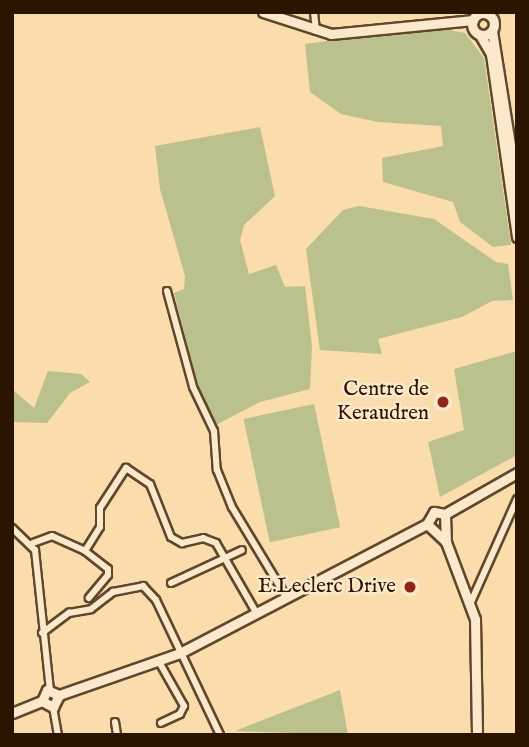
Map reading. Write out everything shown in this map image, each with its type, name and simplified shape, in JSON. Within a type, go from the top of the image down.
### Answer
[{"type":"street","points":[[262,12],[316,31],[349,33],[481,15],[493,21],[492,30],[517,188]]},
{"type":"street","points":[[314,12],[316,31]]},
{"type":"street","points":[[481,15],[478,34],[491,54],[517,237]]},
{"type":"street","points":[[440,22],[478,34],[492,30]]},
{"type":"street","points":[[167,291],[193,387],[214,431],[217,470],[237,516],[288,600]]},
{"type":"street","points":[[85,551],[100,527],[100,508],[126,468],[150,484],[171,537],[182,543],[209,539],[226,559],[258,616]]},
{"type":"street","points":[[12,713],[42,701],[54,692],[180,653],[258,616],[427,524],[434,512],[445,514],[517,473]]},
{"type":"street","points":[[471,602],[517,499]]},
{"type":"street","points":[[441,531],[449,522],[445,514]]},
{"type":"street","points":[[427,524],[441,531],[471,602],[477,735]]},
{"type":"street","points":[[12,528],[33,543]]},
{"type":"street","points":[[12,539],[22,536]]},
{"type":"street","points":[[33,543],[52,536],[85,551],[107,569],[108,575],[89,598]]},
{"type":"street","points":[[33,543],[42,633],[54,692],[53,707],[58,735]]},
{"type":"street","points":[[171,583],[242,550]]},
{"type":"street","points":[[42,633],[69,613],[91,609],[113,593],[143,586],[156,600],[220,735]]},
{"type":"street","points":[[158,660],[184,706],[180,714],[161,723]]},
{"type":"street","points":[[42,701],[53,707]]},
{"type":"street","points":[[115,722],[117,735]]},
{"type":"green space","points":[[434,27],[465,33],[484,58],[511,245],[493,247],[460,222],[453,202],[383,182],[382,158],[443,146],[441,126],[378,122],[341,114],[310,92],[305,44]]},
{"type":"green space","points":[[260,127],[275,196],[244,225],[240,240],[249,274],[276,265],[285,287],[305,286],[312,346],[310,389],[260,402],[210,428],[191,385],[194,372],[174,293],[184,289],[185,276],[160,189],[155,146]]},
{"type":"green space","points":[[359,206],[434,219],[496,262],[508,264],[513,300],[492,301],[462,317],[378,339],[382,354],[320,350],[306,249],[343,210]]},
{"type":"green space","points":[[517,351],[517,455],[440,497],[428,442],[464,430],[454,369]]},
{"type":"green space","points":[[48,371],[81,374],[90,382],[70,393],[47,423],[12,422],[12,389],[34,408]]},
{"type":"green space","points":[[314,404],[340,527],[270,542],[244,419]]},
{"type":"green space","points":[[340,690],[348,735],[235,731]]},
{"type":"place","name":"Centre de Keraudren","points":[[443,402]]},
{"type":"place","name":"E.Leclerc Drive","points":[[410,587]]}]
